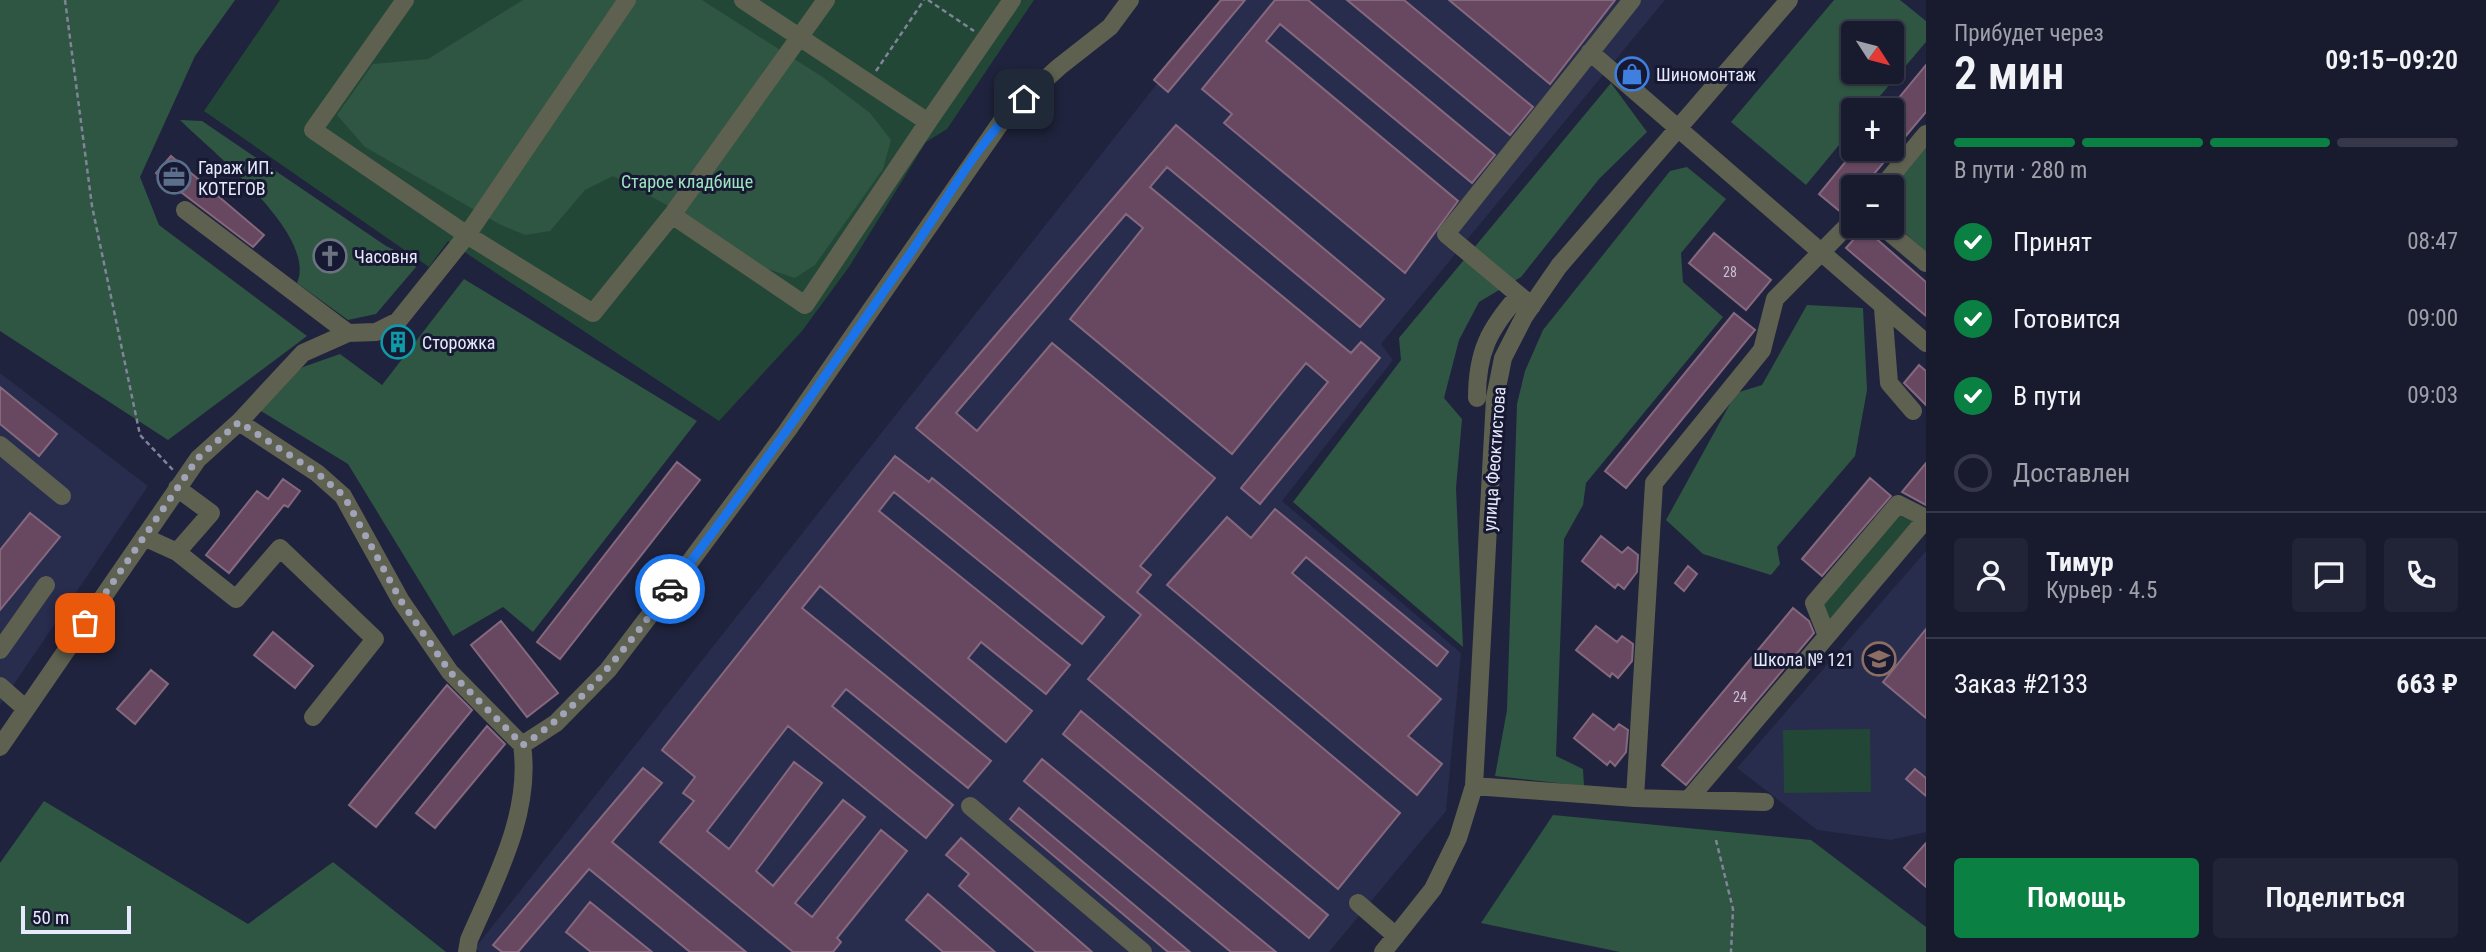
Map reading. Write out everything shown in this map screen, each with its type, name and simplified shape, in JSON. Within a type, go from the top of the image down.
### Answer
[{"type":"street","points":[[405,0],[313,130],[467,235],[593,313],[672,215],[826,0]]},
{"type":"street","points":[[0,747],[198,458],[239,422],[303,353],[348,333],[376,332],[398,321],[467,235],[627,0]]},
{"type":"street","points":[[743,0],[928,122]]},
{"type":"street","points":[[672,215],[805,305],[1012,0]]},
{"type":"street","points":[[523,745],[556,723],[608,670],[787,431],[1006,115],[1059,67],[1110,27],[1130,0]]},
{"type":"street","points":[[1477,398],[1477,370],[1494,324],[1526,300],[1446,234],[1632,0]]},
{"type":"street","name":"улица Феоктистова","points":[[1382,952],[1433,890],[1458,838],[1474,786],[1495,398],[1503,358],[1526,300],[1559,266],[1789,0]]},
{"type":"street","points":[[1590,52],[1926,343]]},
{"type":"street","points":[[1892,175],[1926,134]]},
{"type":"street","points":[[184,210],[348,333]]},
{"type":"street","points":[[1635,798],[1654,483],[1762,350],[1775,299],[1841,233]]},
{"type":"street","points":[[1896,238],[1926,263]]},
{"type":"street","points":[[1883,307],[1889,383],[1913,411]]},
{"type":"street","points":[[239,422],[317,473],[344,496],[401,601],[450,672],[523,745],[524,758],[515,827],[469,940],[467,952]]},
{"type":"street","points":[[0,445],[61,496]]},
{"type":"street","points":[[177,552],[211,513],[180,484]]},
{"type":"street","points":[[1688,800],[1827,636],[1926,518],[1898,504],[1814,603],[1827,636]]},
{"type":"street","points":[[144,537],[177,552],[236,599],[279,548],[375,639],[313,717]]},
{"type":"street","points":[[0,650],[46,585]]},
{"type":"street","points":[[0,685],[26,709]]},
{"type":"street","points":[[1474,786],[1635,798],[1765,802]]},
{"type":"street","points":[[970,806],[1143,952]]},
{"type":"street","points":[[1358,904],[1396,936]]},
{"type":"path","points":[[65,0],[92,205],[140,435],[180,484]]},
{"type":"path","points":[[869,83],[926,0],[986,38]]},
{"type":"path","points":[[1716,840],[1733,909],[1731,952]]},
{"type":"shaded area","points":[[1223,0],[1665,0],[1381,344],[1393,360],[1282,501],[1461,653],[1446,811],[1329,952],[479,952],[475,948]]},
{"type":"shaded area","points":[[0,373],[148,486],[0,705]]},
{"type":"shaded area","name":"Школа № 121","points":[[1926,551],[1926,832],[1891,840],[1817,830],[1737,768]]},
{"type":"green space","points":[[0,0],[235,0],[195,56],[140,177],[159,225],[307,336],[168,440],[0,331]]},
{"type":"green space","name":"Старое кладбище","points":[[280,0],[1034,0],[947,129],[926,142],[849,267],[802,331],[719,421],[448,241],[429,267],[204,111]]},
{"type":"green space","points":[[523,0],[702,0],[824,78],[870,113],[891,140],[883,169],[815,265],[795,278],[762,267],[693,219],[613,176],[585,190],[550,231],[525,235],[499,224],[365,147],[337,115],[373,64],[428,59]]},
{"type":"green space","points":[[1834,0],[1900,0],[1926,21],[1926,42],[1904,68],[1904,21],[1841,21],[1841,84],[1890,84],[1878,98],[1841,98],[1841,143],[1806,185],[1731,122]]},
{"type":"green space","points":[[1611,83],[1647,132],[1599,179],[1521,277],[1479,302],[1459,340],[1444,398],[1462,419],[1456,488],[1463,647],[1293,502],[1401,360],[1399,338]]},
{"type":"green space","points":[[180,120],[202,121],[386,246],[409,257],[416,267],[376,314],[348,320],[297,283],[299,264],[292,242],[278,219],[237,173]]},
{"type":"green space","points":[[1926,148],[1926,252],[1904,232],[1903,175]]},
{"type":"green space","points":[[1687,167],[1726,199],[1681,253],[1683,282],[1723,317],[1586,483],[1583,505],[1564,539],[1556,756],[1583,769],[1584,786],[1495,776],[1507,710],[1517,404],[1525,371],[1543,330],[1670,171]]},
{"type":"green space","points":[[464,279],[697,421],[533,632],[503,607],[453,636],[348,464],[251,405],[303,367],[340,354],[382,385]]},
{"type":"green space","points":[[1807,305],[1863,308],[1867,390],[1855,456],[1777,547],[1780,564],[1771,575],[1703,554],[1666,520],[1736,393],[1762,385]]},
{"type":"green space","points":[[1898,515],[1917,520],[1831,622],[1823,604]]},
{"type":"green space","points":[[1870,729],[1871,792],[1784,793],[1783,730]]},
{"type":"green space","points":[[44,801],[248,924],[333,862],[446,952],[0,952],[0,863]]},
{"type":"green space","points":[[1553,815],[1811,840],[1926,927],[1926,952],[1620,952],[1481,923]]},
{"type":"building","points":[[1221,0],[1245,0],[1168,92],[1154,80]]},
{"type":"building","points":[[1275,0],[1308,0],[1495,155],[1472,183],[1280,24],[1266,41],[1458,201],[1405,273],[1224,123],[1232,114],[1202,89]]},
{"type":"building","points":[[1347,0],[1404,0],[1533,107],[1510,135]]},
{"type":"building","points":[[1449,0],[1615,0],[1550,84]]},
{"type":"building","points":[[1926,65],[1926,112],[1904,138],[1904,98],[1899,98]]},
{"type":"building","points":[[1176,125],[1384,299],[1360,327],[1167,167],[1150,187],[1351,353],[1361,342],[1380,358],[1260,504],[1241,488],[1328,382],[1306,363],[1232,454],[1070,319],[1143,228],[1126,214],[956,413],[977,431],[1052,343],[1215,478],[1140,566],[1151,575],[1137,592],[1400,813],[1338,889],[1088,679],[1141,615],[916,428]]},
{"type":"building","points":[[171,156],[264,235],[253,247],[156,173]]},
{"type":"building","points":[[1846,161],[1885,161],[1873,175],[1841,175],[1841,212],[1819,194]]},
{"type":"building","points":[[1714,233],[1771,280],[1746,310],[1689,263]]},
{"type":"building","points":[[1855,238],[1875,238],[1926,282],[1926,316],[1846,248]]},
{"type":"building","points":[[1734,313],[1755,330],[1626,488],[1605,471]]},
{"type":"building","points":[[1919,365],[1926,371],[1926,405],[1904,383]]},
{"type":"building","points":[[0,387],[57,434],[39,456],[0,424]]},
{"type":"building","points":[[895,456],[929,482],[932,478],[1104,617],[1082,644],[894,492],[879,511],[1070,665],[1046,694],[981,642],[968,658],[1032,711],[1006,742],[820,586],[802,608],[991,761],[968,788],[846,689],[832,706],[953,805],[926,838],[788,726],[707,831],[729,849],[794,762],[822,783],[756,871],[773,886],[843,800],[865,817],[795,903],[812,917],[881,830],[907,851],[837,938],[841,942],[833,952],[793,952],[660,842],[694,801],[683,793],[695,777],[662,750]]},
{"type":"building","points":[[677,462],[700,480],[560,659],[537,642]]},
{"type":"building","points":[[1926,463],[1926,505],[1902,492]]},
{"type":"building","points":[[1870,478],[1891,496],[1822,576],[1802,559]]},
{"type":"building","points":[[283,479],[300,491],[288,507],[284,505],[229,573],[206,555],[257,491],[268,499]]},
{"type":"building","points":[[1275,509],[1448,652],[1437,666],[1306,557],[1292,573],[1441,699],[1408,736],[1442,764],[1417,795],[1167,585],[1227,517],[1251,538]]},
{"type":"building","points":[[30,513],[60,537],[0,610],[0,550]]},
{"type":"building","points":[[1601,536],[1622,553],[1628,547],[1638,555],[1637,572],[1624,589],[1618,584],[1615,588],[1582,561]]},
{"type":"building","points":[[1688,566],[1697,574],[1684,591],[1675,583]]},
{"type":"building","points":[[1793,608],[1809,621],[1814,633],[1686,785],[1662,765]]},
{"type":"building","points":[[501,621],[558,693],[527,717],[471,645]]},
{"type":"building","points":[[1596,626],[1617,642],[1622,636],[1633,644],[1632,661],[1618,678],[1612,673],[1610,677],[1576,650]]},
{"type":"building","points":[[1926,629],[1926,718],[1883,682]]},
{"type":"building","points":[[273,632],[313,666],[295,688],[254,655]]},
{"type":"building","points":[[151,670],[168,684],[135,724],[117,709]]},
{"type":"building","points":[[447,685],[472,710],[376,827],[349,805]]},
{"type":"building","points":[[1081,711],[1328,915],[1309,938],[1063,734]]},
{"type":"building","points":[[1593,714],[1614,730],[1619,724],[1628,730],[1626,752],[1615,766],[1610,761],[1607,765],[1574,738]]},
{"type":"building","points":[[487,726],[505,744],[435,828],[416,813]]},
{"type":"building","points":[[1042,759],[1276,952],[1231,952],[1024,781]]},
{"type":"building","points":[[643,768],[662,783],[612,842],[746,952],[690,952],[589,869],[518,952],[502,952],[493,945]]},
{"type":"building","points":[[1915,769],[1926,778],[1926,796],[1906,779]]},
{"type":"building","points":[[1019,808],[1190,952],[1168,952],[1010,819]]},
{"type":"building","points":[[961,838],[1092,952],[1036,952],[959,886],[969,874],[946,855]]},
{"type":"building","points":[[1926,843],[1926,887],[1904,868]]},
{"type":"building","points":[[928,894],[995,952],[943,952],[906,920]]},
{"type":"building","points":[[590,902],[652,952],[591,952],[566,932]]},
{"type":"way so far","points":[[85,623],[198,458],[239,422],[317,473],[344,496],[369,537],[401,601],[450,672],[487,712],[523,745],[556,723],[608,670],[670,589]]},
{"type":"place","name":"Шиномонтаж","points":[[1632,74]]},
{"type":"place","name":"Гараж ИП. КОТЕГОВ","points":[[174,177]]},
{"type":"place","name":"Часовня","points":[[330,256]]},
{"type":"place","name":"Сторожка","points":[[398,342]]},
{"type":"place","name":"Школа № 121","points":[[1879,659]]},
{"type":"route","points":[[670,589],[787,431],[960,178],[1006,115],[1024,99]]}]
